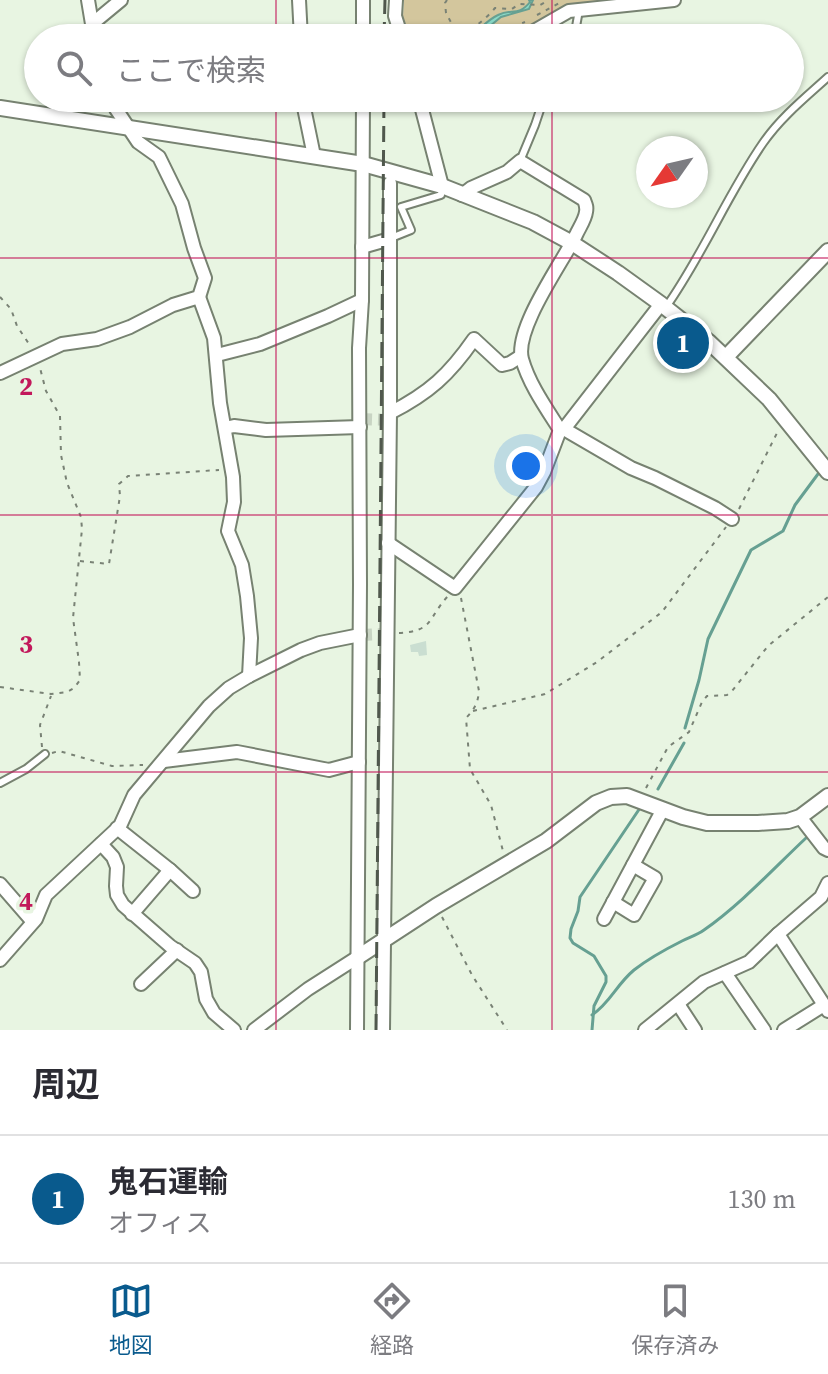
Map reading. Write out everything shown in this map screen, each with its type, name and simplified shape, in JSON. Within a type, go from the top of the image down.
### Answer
[{"type":"street","points":[[88,0],[92,24]]},
{"type":"street","points":[[92,24],[121,0]]},
{"type":"street","points":[[299,0],[300,24]]},
{"type":"street","points":[[363,0],[363,24]]},
{"type":"street","points":[[396,0],[398,24]]},
{"type":"street","points":[[546,24],[569,11],[674,0]]},
{"type":"street","points":[[0,108],[24,112]]},
{"type":"street","points":[[25,112],[363,164],[442,186],[533,222],[572,243],[664,305],[726,357],[769,399],[828,472]]},
{"type":"street","points":[[118,112],[138,142],[159,157],[182,204],[205,278],[199,297],[217,355],[220,403],[232,469],[234,502],[228,531],[242,565],[247,596],[251,638],[249,676]]},
{"type":"street","points":[[305,112],[314,156]]},
{"type":"street","points":[[357,1030],[359,348],[363,112]]},
{"type":"street","points":[[423,112],[442,186]]},
{"type":"street","points":[[462,195],[507,172],[520,161],[584,200],[586,213],[536,305],[525,333],[521,356],[538,396],[562,430],[732,519]]},
{"type":"street","points":[[383,1030],[390,183]]},
{"type":"street","points":[[362,247],[390,239]]},
{"type":"street","points":[[726,357],[828,251]]},
{"type":"street","points":[[0,373],[62,344],[97,339],[130,327],[173,305],[199,297]]},
{"type":"street","points":[[217,355],[260,344],[362,300]]},
{"type":"street","points":[[388,543],[455,588],[536,487],[562,430],[664,305]]},
{"type":"street","points":[[390,413],[429,390],[458,362],[474,339],[502,365],[521,356]]},
{"type":"street","points":[[225,428],[360,427]]},
{"type":"street","points":[[0,960],[33,922],[46,895],[117,828],[134,795],[209,706],[229,688],[301,650],[360,635]]},
{"type":"street","points":[[164,761],[237,752],[329,770],[359,762]]},
{"type":"street","points":[[254,1030],[308,989],[436,906],[546,841],[596,803],[611,797],[627,796],[707,823],[773,822],[800,817],[828,796]]},
{"type":"street","points":[[604,919],[663,809]]},
{"type":"street","points":[[800,817],[828,850]]},
{"type":"street","points":[[117,828],[193,891]]},
{"type":"street","points":[[101,844],[113,857],[117,867],[117,895],[123,905],[195,963],[201,972],[206,999],[214,1013],[234,1030]]},
{"type":"street","points":[[613,902],[634,915],[655,878],[633,865]]},
{"type":"street","points":[[132,914],[170,870]]},
{"type":"street","points":[[645,1030],[704,982],[749,962],[821,897],[828,883]]},
{"type":"street","points":[[0,884],[33,922]]},
{"type":"street","points":[[778,934],[826,1008],[784,1030]]},
{"type":"street","points":[[141,984],[177,950]]},
{"type":"street","points":[[725,973],[764,1030]]},
{"type":"street","points":[[678,1004],[695,1030]]},
{"type":"lane","points":[[576,24],[579,10]]},
{"type":"lane","points":[[804,100],[828,77]]},
{"type":"lane","points":[[520,161],[539,112]]},
{"type":"lane","points":[[664,305],[692,269],[765,141],[791,112]]},
{"type":"lane","points":[[390,239],[411,230],[401,207],[441,195],[442,186]]},
{"type":"lane","points":[[0,783],[45,754]]},
{"type":"path","points":[[447,0],[446,13],[452,24]]},
{"type":"path","points":[[478,24],[495,8],[540,5],[549,0]]},
{"type":"path","points":[[520,24],[564,0]]},
{"type":"path","points":[[0,297],[11,309],[17,326],[37,355],[46,391],[60,416],[61,455],[67,483],[81,517],[73,618],[80,680],[67,692],[51,694],[0,687]]},
{"type":"path","points":[[473,711],[545,694],[597,662],[662,612],[732,519],[778,430],[786,421]]},
{"type":"path","points":[[78,561],[109,564],[120,496],[119,484],[128,476],[232,469]]},
{"type":"path","points":[[387,634],[416,632],[424,628],[455,588],[462,601],[479,691],[478,701],[466,718],[470,769],[491,805],[507,863]]},
{"type":"path","points":[[639,800],[668,747],[689,732],[707,696],[727,695],[732,691],[768,646],[828,597]]},
{"type":"path","points":[[51,694],[40,725],[45,754],[59,751],[112,766],[138,766],[164,761]]},
{"type":"path","points":[[436,906],[472,975],[507,1030]]},
{"type":"shaded area","points":[[404,0],[622,0],[568,6],[536,24],[406,24]]},
{"type":"water","points":[[533,0],[529,9],[486,24],[503,13],[518,11]]},
{"type":"building","points":[[426,641],[427,655],[419,656],[418,652],[411,652],[410,645]]},
{"type":"waterway","points":[[685,728],[708,639],[751,550],[783,531],[795,505],[818,474]]},
{"type":"waterway","points":[[658,789],[684,743]]},
{"type":"waterway","points":[[592,1030],[594,1006],[606,976],[594,956],[573,943],[571,929],[580,897],[640,808]]},
{"type":"waterway","points":[[592,1015],[634,970],[718,920],[806,838]]},
{"type":"tunnel","points":[[360,419],[390,420]]},
{"type":"tunnel","points":[[360,635],[387,634]]},
{"type":"railway","points":[[384,24],[385,0]]},
{"type":"railway","points":[[376,1030],[384,112]]},
{"type":"place","name":"鬼石運輸","points":[[683,343]]}]
